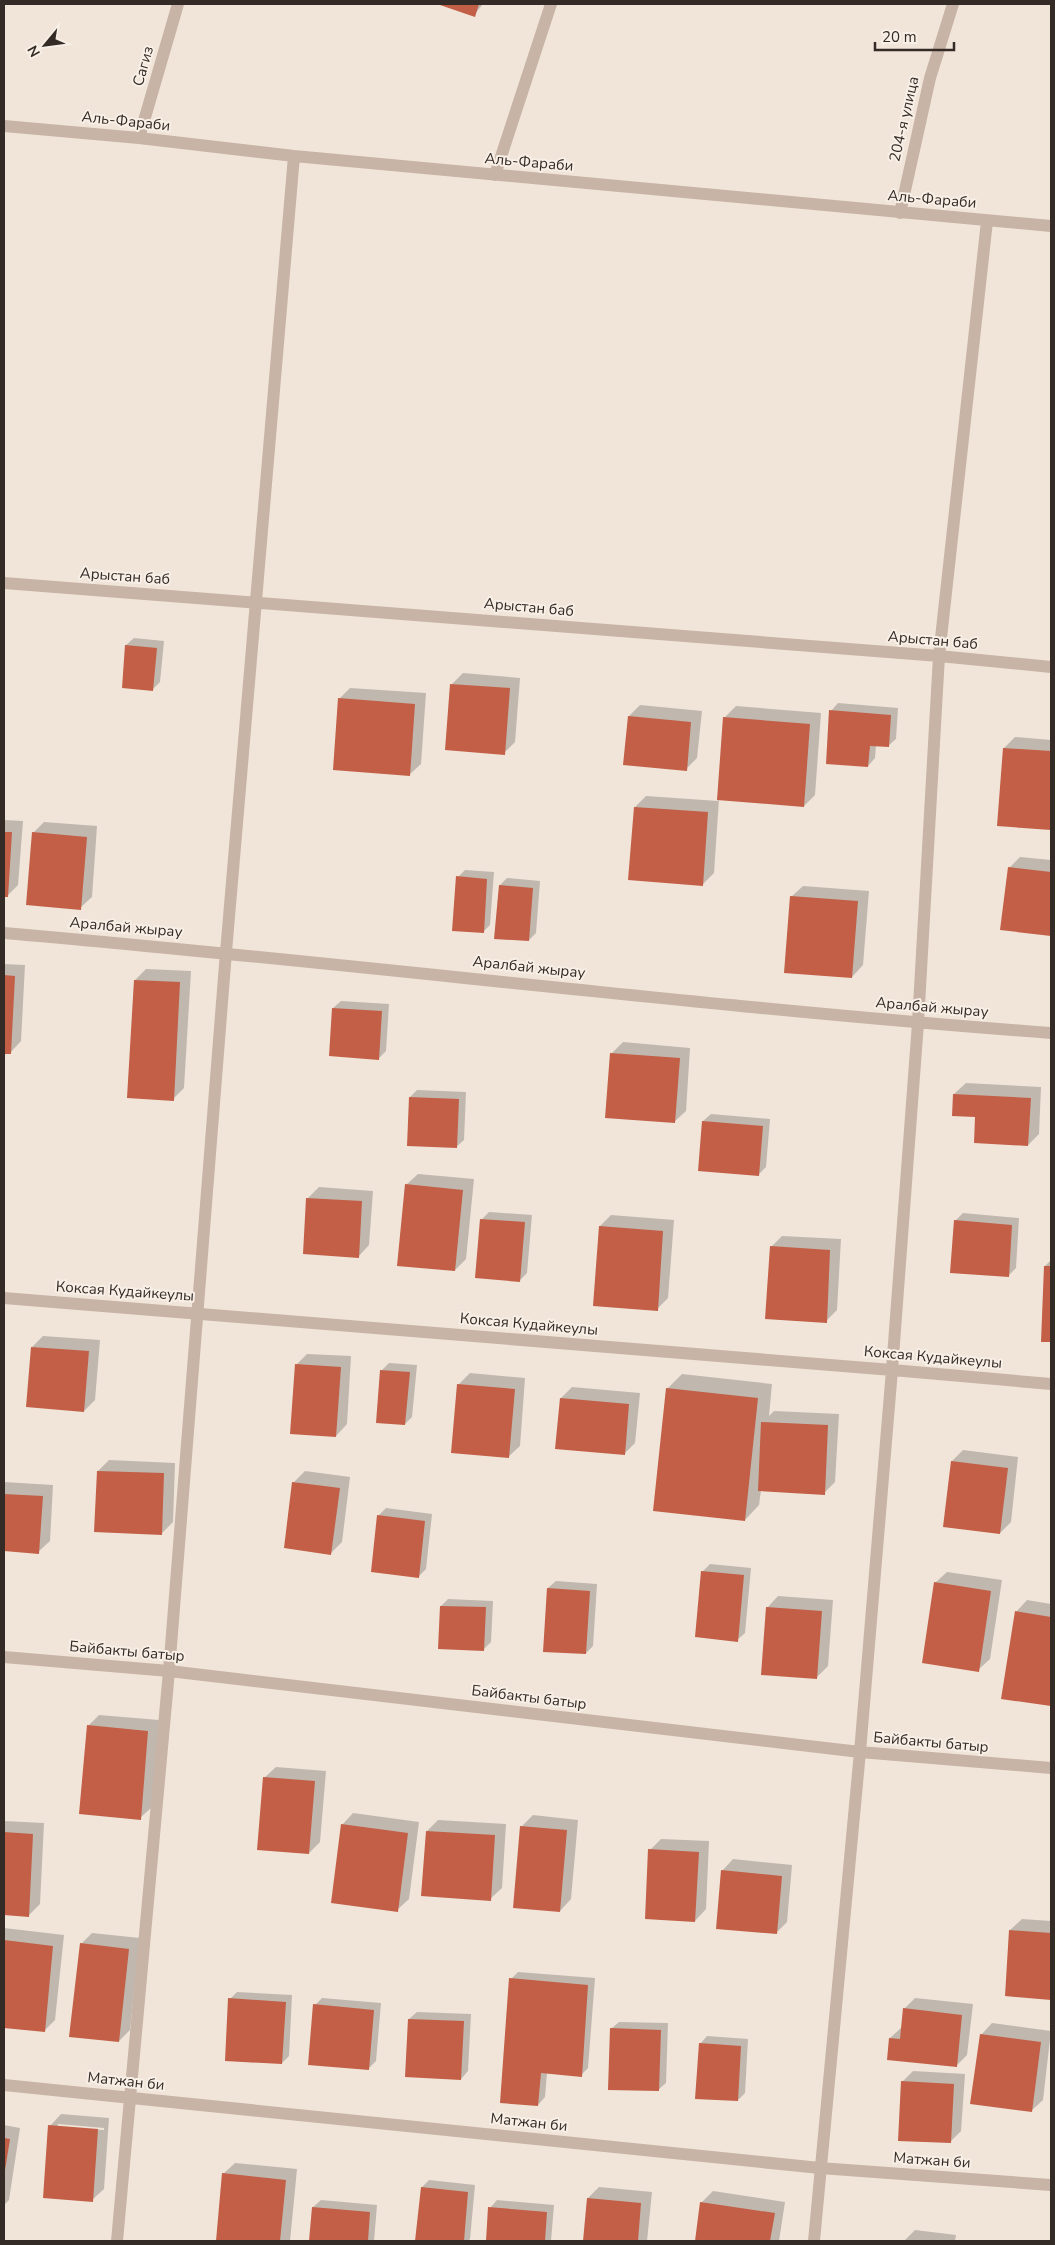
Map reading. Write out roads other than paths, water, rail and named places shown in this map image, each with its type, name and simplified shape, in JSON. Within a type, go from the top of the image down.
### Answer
[{"type":"street","name":"Сагиз","points":[[139,138],[178,4]]},
{"type":"street","points":[[495,175],[551,4]]},
{"type":"street","name":"204-я улица","points":[[900,213],[930,78],[953,4]]},
{"type":"street","name":"Аль-Фараби","points":[[4,126],[139,138],[294,156],[1051,226]]},
{"type":"street","points":[[117,2241],[169,1671],[226,952],[294,156]]},
{"type":"street","points":[[814,2241],[860,1752],[892,1370],[918,1023],[939,656],[987,221]]},
{"type":"street","name":"Арыстан баб","points":[[4,582],[939,656],[1051,667]]},
{"type":"street","name":"Аралбай жырау","points":[[4,933],[226,952],[918,1023],[1051,1033]]},
{"type":"street","name":"Коксая Кудайкеулы","points":[[4,1298],[1051,1384]]},
{"type":"street","name":"Байбакты батыр","points":[[4,1657],[169,1671],[860,1752],[1051,1768]]},
{"type":"street","name":"Матжан би","points":[[4,2085],[820,2168],[1051,2185]]}]
